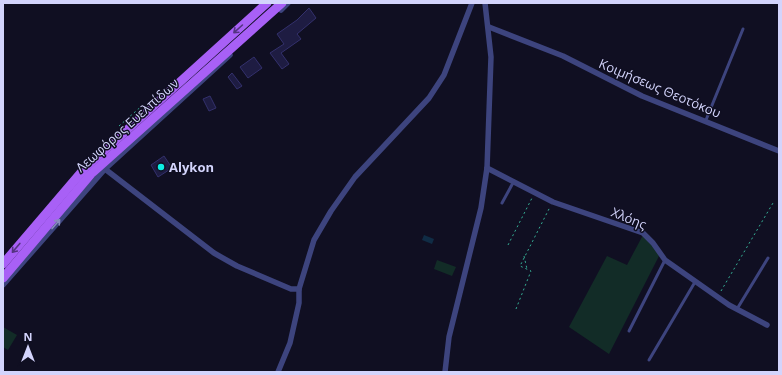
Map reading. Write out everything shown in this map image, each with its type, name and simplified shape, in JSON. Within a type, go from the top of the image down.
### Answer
[{"type":"main road","name":"Λεωφόρος Ευελπίδων","points":[[3,264],[85,168],[267,3]]},
{"type":"main road","name":"Λεωφόρος Ευελπίδων","points":[[3,278],[91,174],[282,3]]},
{"type":"street","points":[[3,285],[105,170],[288,3]]},
{"type":"street","points":[[278,372],[290,343],[299,303],[299,289],[314,240],[331,211],[355,177],[430,98],[444,75],[472,3]]},
{"type":"street","points":[[446,372],[449,337],[481,208],[487,168],[491,57],[485,3]]},
{"type":"street","name":"Κοιμήσεως Θεοτόκου","points":[[488,27],[563,56],[642,96],[706,120],[779,151]]},
{"type":"street","name":"Χλόης","points":[[487,168],[552,202],[644,233],[665,260],[717,297],[767,325]]},
{"type":"street","points":[[105,170],[214,253],[237,266],[291,288],[299,289]]},
{"type":"lane","points":[[706,120],[743,29]]},
{"type":"lane","points":[[502,203],[514,181]]},
{"type":"lane","points":[[737,309],[768,258]]},
{"type":"lane","points":[[629,331],[665,260]]},
{"type":"lane","points":[[649,360],[695,282]]},
{"type":"path","points":[[508,245],[535,192]]},
{"type":"path","points":[[516,309],[531,271],[520,266],[552,202]]},
{"type":"path","points":[[717,297],[773,203]]},
{"type":"path","points":[[524,256],[527,269]]},
{"type":"green space","points":[[643,235],[656,248],[659,256],[609,354],[569,327],[607,256],[627,265]]},
{"type":"green space","points":[[437,260],[456,267],[452,276],[434,269]]},
{"type":"green space","points":[[3,327],[17,335],[8,350],[3,347]]},
{"type":"water","points":[[424,235],[434,239],[432,244],[422,240]]},
{"type":"building","points":[[309,8],[316,18],[297,34],[301,39],[281,53],[289,64],[282,69],[270,53],[284,44],[277,34],[297,20]]},
{"type":"building","points":[[254,57],[262,68],[248,78],[240,67]]},
{"type":"building","points":[[232,73],[242,86],[237,89],[228,77]]},
{"type":"building","points":[[210,96],[216,108],[209,111],[203,99]]},
{"type":"building","points":[[164,156],[172,168],[158,177],[151,165]]},
{"type":"place","name":"Alykon","points":[[161,167]]}]
